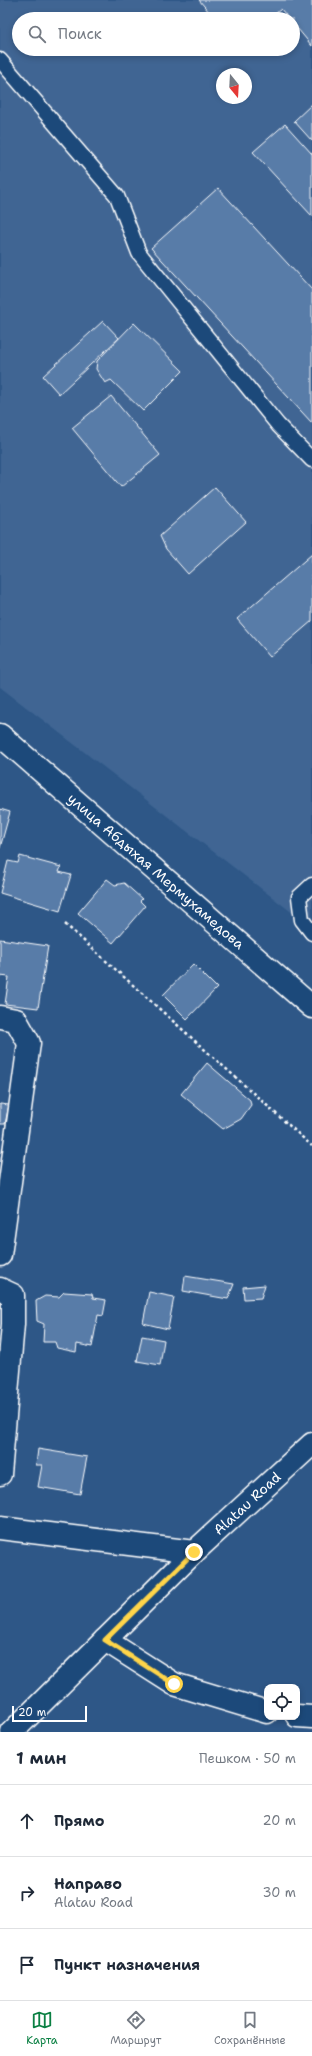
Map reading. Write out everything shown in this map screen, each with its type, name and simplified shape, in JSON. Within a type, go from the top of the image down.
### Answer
[{"type":"street","name":"улица Абдыхая Мермухамедова","points":[[0,734],[312,1007]]},
{"type":"street","points":[[0,1017],[16,1020],[29,1044],[0,1256]]},
{"type":"street","points":[[0,1289],[13,1295],[13,1324],[0,1474]]},
{"type":"street","name":"Alatau Road","points":[[12,1732],[194,1552],[312,1444]]},
{"type":"street","points":[[0,1528],[194,1552]]},
{"type":"street","points":[[105,1640],[174,1684],[264,1711]]},
{"type":"street","points":[[300,1716],[312,1717]]},
{"type":"lane","points":[[0,60],[117,196],[138,253],[278,425],[312,460]]},
{"type":"lane","points":[[312,885],[299,896],[302,920],[312,933]]},
{"type":"path","points":[[65,924],[312,1146]]},
{"type":"shaded area","points":[[0,0],[312,0],[312,928],[0,687]]},
{"type":"building","points":[[199,0],[312,0],[312,46],[300,31],[300,12],[283,12],[281,9],[277,12],[209,12]]},
{"type":"building","points":[[312,104],[312,141],[294,121]]},
{"type":"building","points":[[285,124],[312,154],[312,216],[253,152]]},
{"type":"building","points":[[218,188],[312,290],[312,423],[151,248]]},
{"type":"building","points":[[103,321],[119,338],[59,394],[43,376]]},
{"type":"building","points":[[134,323],[183,371],[143,411],[111,380],[105,383],[96,369],[97,361]]},
{"type":"building","points":[[111,396],[160,455],[121,487],[72,428]]},
{"type":"building","points":[[215,487],[246,522],[188,574],[166,549],[160,536]]},
{"type":"building","points":[[312,554],[312,621],[270,657],[237,619]]},
{"type":"building","points":[[0,809],[10,812],[0,848]]},
{"type":"building","points":[[20,856],[61,867],[59,872],[71,875],[60,911],[0,893],[8,861],[18,863]]},
{"type":"building","points":[[107,879],[115,885],[124,883],[142,899],[140,901],[145,906],[113,943],[78,913]]},
{"type":"building","points":[[0,939],[48,946],[38,1008],[5,1004],[9,977],[0,976]]},
{"type":"building","points":[[193,964],[217,988],[187,1019],[163,995]]},
{"type":"building","points":[[207,1063],[250,1100],[251,1105],[241,1119],[223,1129],[181,1094]]},
{"type":"building","points":[[0,1104],[9,1105],[5,1124],[0,1124]]},
{"type":"building","points":[[185,1276],[234,1284],[228,1299],[183,1291]]},
{"type":"building","points":[[265,1285],[261,1298],[244,1299],[243,1287]]},
{"type":"building","points":[[64,1292],[92,1294],[93,1298],[106,1300],[103,1316],[98,1315],[92,1347],[77,1344],[76,1352],[57,1348],[55,1342],[43,1342],[44,1324],[37,1321],[36,1301],[45,1296],[59,1297]]},
{"type":"building","points":[[149,1292],[174,1297],[168,1329],[143,1323]]},
{"type":"building","points":[[142,1336],[164,1340],[160,1365],[137,1361]]},
{"type":"building","points":[[38,1449],[87,1457],[80,1494],[38,1487],[42,1465],[36,1465]]},
{"type":"route","points":[[174,1684],[105,1640],[194,1552]]}]
